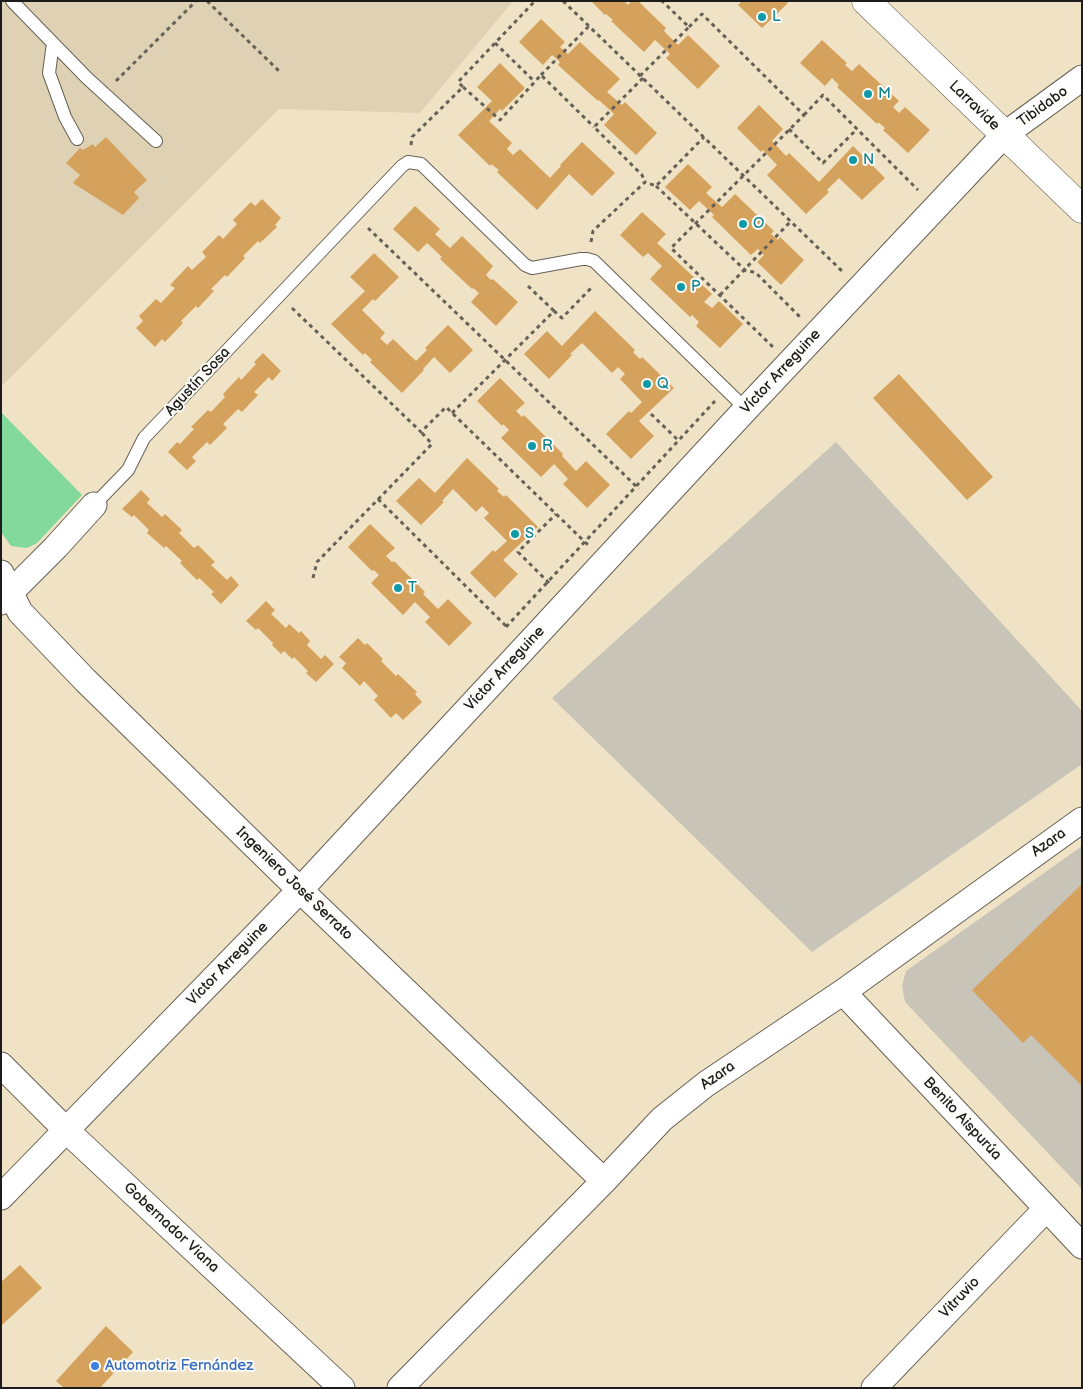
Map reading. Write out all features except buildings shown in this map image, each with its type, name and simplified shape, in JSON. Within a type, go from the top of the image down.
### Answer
[{"type":"street","name":"Larravide","points":[[866,1],[1082,209]]},
{"type":"street","name":"Tibidabo","points":[[1004,135],[1082,78]]},
{"type":"street","name":"Víctor Arreguine","points":[[1,1197],[300,890],[746,409],[1004,135]]},
{"type":"street","name":"Agustín Sosa","points":[[4,589],[56,547],[94,505]]},
{"type":"street","name":"Ingeniero José Serrato","points":[[4,589],[20,612],[85,680],[300,890],[604,1181]]},
{"type":"street","name":"Azara","points":[[400,1388],[604,1181],[662,1119],[699,1090],[843,992],[1082,820]]},
{"type":"street","name":"Benito Aispurúa","points":[[843,992],[1082,1246]]},
{"type":"street","name":"Gobernador Viana","points":[[1,1065],[66,1130],[342,1388]]},
{"type":"street","name":"Vitruvio","points":[[874,1388],[1046,1209]]},
{"type":"lane","points":[[12,1],[87,78],[156,141]]},
{"type":"lane","points":[[53,43],[49,73],[65,117],[77,138]]},
{"type":"lane","points":[[405,164],[421,164],[525,265],[532,268],[588,259],[594,261],[746,409]]},
{"type":"lane","name":"Agustín Sosa","points":[[94,505],[128,470],[144,438],[405,164]]},
{"type":"path","points":[[87,78],[109,84],[114,82],[196,1]]},
{"type":"path","points":[[207,1],[278,71]]},
{"type":"path","points":[[535,1],[458,82],[500,120],[589,26]]},
{"type":"path","points":[[563,1],[860,288]]},
{"type":"path","points":[[662,1],[689,27]]},
{"type":"path","points":[[594,127],[702,14],[804,115]]},
{"type":"path","points":[[495,43],[535,82]]},
{"type":"path","points":[[541,75],[642,175],[645,182],[656,186],[744,269],[755,272],[816,335]]},
{"type":"path","points":[[405,164],[412,137],[463,87]]},
{"type":"path","points":[[789,364],[671,248],[823,95],[936,208]]},
{"type":"path","points":[[789,129],[823,163],[857,129]]},
{"type":"path","points":[[656,186],[704,137]]},
{"type":"path","points":[[588,259],[593,232],[645,182]]},
{"type":"path","points":[[355,216],[657,505]]},
{"type":"path","points":[[720,295],[790,221]]},
{"type":"path","points":[[452,413],[554,311],[562,318],[606,273]]},
{"type":"path","points":[[279,295],[432,444],[317,562],[313,578]]},
{"type":"path","points":[[506,627],[726,389]]},
{"type":"path","points":[[421,432],[446,406],[604,562]]},
{"type":"path","points":[[651,414],[700,459]]},
{"type":"path","points":[[378,500],[526,647]]},
{"type":"path","points":[[556,514],[518,552],[567,602]]},
{"type":"shaded area","points":[[1,1],[513,1],[420,113],[279,109],[1,387]]},
{"type":"shaded area","points":[[836,442],[1082,711],[1082,764],[812,952],[552,698]]},
{"type":"shaded area","points":[[1082,846],[1082,1189],[905,1002],[902,986],[906,971]]},
{"type":"green space","points":[[1,412],[82,495],[37,543],[27,548],[11,546],[1,532]]},
{"type":"place","name":"L","points":[[762,17]]},
{"type":"place","name":"M","points":[[868,94]]},
{"type":"place","name":"N","points":[[853,160]]},
{"type":"place","name":"O","points":[[743,224]]},
{"type":"place","name":"P","points":[[681,287]]},
{"type":"place","name":"Q","points":[[647,384]]},
{"type":"place","name":"R","points":[[532,446]]},
{"type":"place","name":"S","points":[[515,534]]},
{"type":"place","name":"T","points":[[398,588]]},
{"type":"place","name":"Automotriz Fernández","points":[[95,1366]]}]
